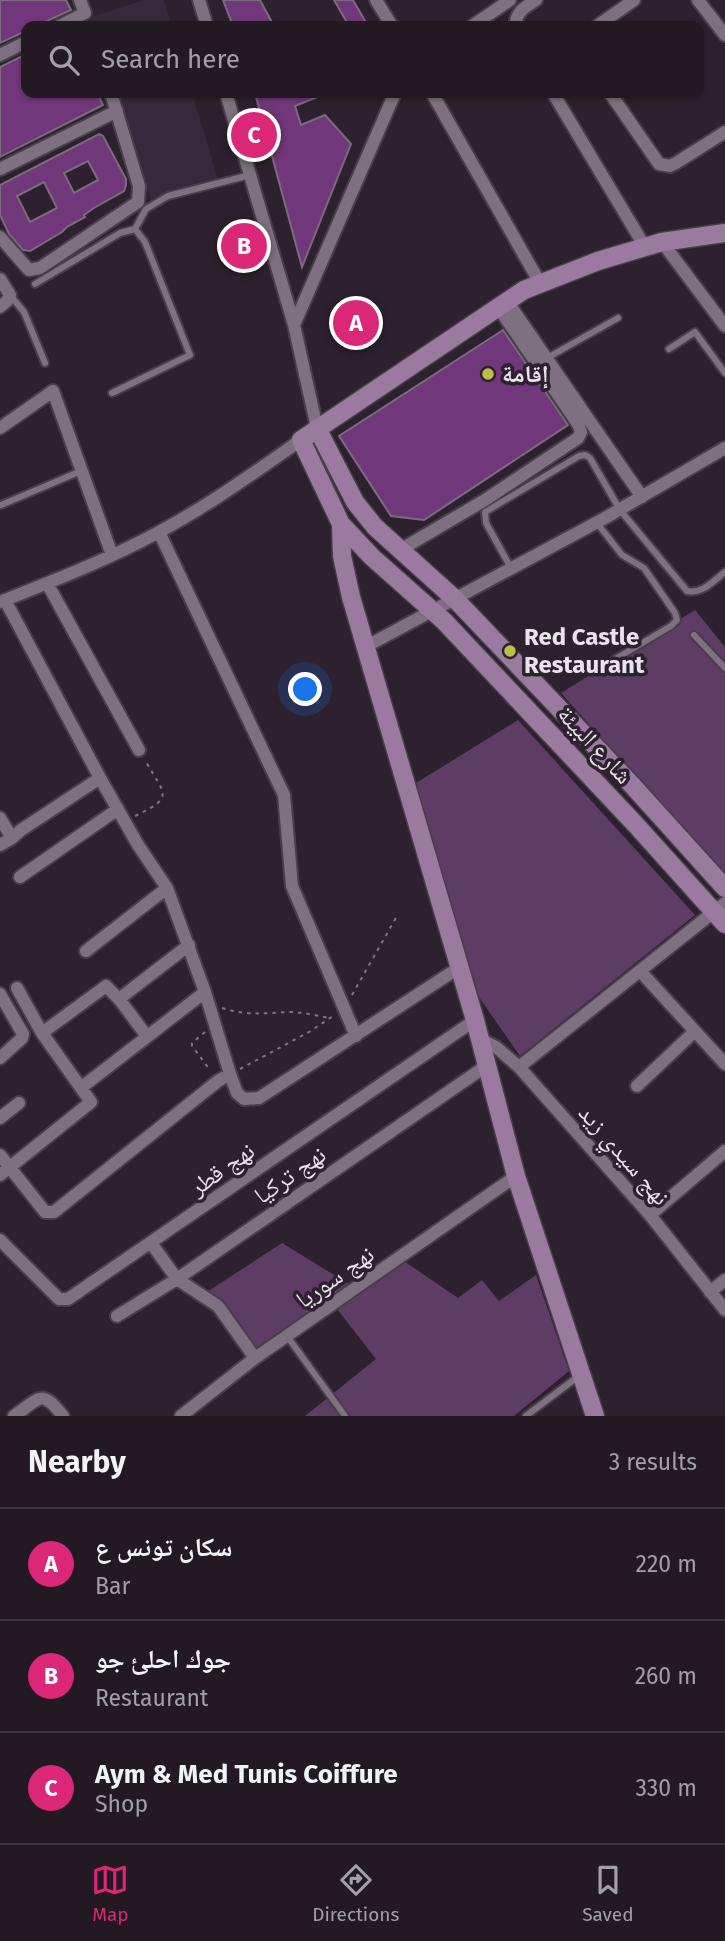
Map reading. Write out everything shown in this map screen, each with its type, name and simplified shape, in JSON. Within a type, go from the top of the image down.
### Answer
[{"type":"street","points":[[80,0],[87,20]]},
{"type":"street","points":[[199,0],[205,21]]},
{"type":"street","points":[[376,0],[388,21]]},
{"type":"street","points":[[479,21],[510,0]]},
{"type":"street","points":[[515,21],[519,12],[536,0]]},
{"type":"street","points":[[604,21],[634,0]]},
{"type":"street","points":[[698,0],[725,36]]},
{"type":"street","points":[[0,55],[21,44]]},
{"type":"street","points":[[0,237],[29,270],[40,268],[138,202],[139,186],[113,98]]},
{"type":"street","points":[[227,98],[294,324],[317,428]]},
{"type":"street","points":[[294,324],[393,98]]},
{"type":"street","points":[[435,98],[540,283]]},
{"type":"street","points":[[556,98],[654,244],[725,326]]},
{"type":"street","points":[[613,98],[659,164],[670,166],[725,132]]},
{"type":"street","points":[[0,169],[117,111]]},
{"type":"street","points":[[460,967],[259,1098],[244,1099],[237,1093],[230,1074],[189,945],[167,888],[100,778],[3,601],[159,533],[243,481],[317,428],[503,304],[540,283],[597,261],[654,244],[725,233]]},
{"type":"street","points":[[0,279],[10,295],[0,307]]},
{"type":"street","points":[[503,304],[642,497]]},
{"type":"street","points":[[400,550],[485,500],[578,438],[581,432],[503,304]]},
{"type":"street","points":[[0,428],[53,391],[112,555]]},
{"type":"street","name":"شارع البيئة","points":[[317,428],[355,502],[375,527],[455,599],[632,785],[725,888]]},
{"type":"street","name":"شارع البيئة","points":[[301,440],[341,524],[372,557],[434,611],[721,914]]},
{"type":"street","points":[[365,646],[597,523],[725,448]]},
{"type":"street","points":[[341,524],[342,556],[365,646],[460,967],[516,1176],[595,1416]]},
{"type":"street","points":[[159,533],[284,794],[292,886],[356,1036]]},
{"type":"street","points":[[47,583],[139,750]]},
{"type":"street","points":[[0,845],[100,778]]},
{"type":"street","points":[[20,877],[118,809]]},
{"type":"street","points":[[0,818],[12,838]]},
{"type":"street","points":[[86,951],[167,888]]},
{"type":"street","points":[[519,1067],[640,971],[721,914]]},
{"type":"street","points":[[119,999],[189,945]]},
{"type":"street","points":[[640,971],[725,1064]]},
{"type":"street","points":[[42,1033],[102,987],[109,987],[146,1035]]},
{"type":"street","points":[[5,1171],[91,1104],[91,1099],[42,1033],[18,988]]},
{"type":"street","points":[[0,993],[23,1034],[0,1058]]},
{"type":"street","points":[[82,1087],[146,1035],[206,998]]},
{"type":"street","name":"نهج قطر","points":[[0,1240],[59,1299],[64,1300],[475,1020]]},
{"type":"street","points":[[636,1086],[694,1032]]},
{"type":"street","name":"نهج سيدي زيد","points":[[480,1040],[496,1047],[519,1067],[650,1216],[725,1310]]},
{"type":"street","name":"نهج تركيا","points":[[117,1316],[177,1279],[486,1066]]},
{"type":"street","points":[[0,1155],[5,1171],[45,1212],[58,1210],[230,1074]]},
{"type":"street","points":[[0,1118],[19,1103]]},
{"type":"street","points":[[650,1216],[725,1151]]},
{"type":"street","name":"نهج سوريا","points":[[181,1416],[256,1358],[516,1176]]},
{"type":"street","points":[[151,1243],[177,1279],[218,1306],[256,1358]]},
{"type":"street","points":[[710,1292],[725,1280]]},
{"type":"street","points":[[14,1416],[44,1397],[50,1399],[64,1416]]},
{"type":"lane","points":[[35,284],[120,233],[135,229],[146,209],[168,196],[250,175]]},
{"type":"lane","points":[[113,393],[190,355],[145,242],[135,229]]},
{"type":"lane","points":[[10,295],[24,312],[45,363]]},
{"type":"lane","points":[[545,359],[618,318]]},
{"type":"lane","points":[[669,349],[695,332],[725,373]]},
{"type":"lane","points":[[511,568],[486,523],[485,512],[579,456],[585,455],[590,458],[620,510],[687,591],[703,590],[725,572]]},
{"type":"lane","points":[[1,505],[83,470]]},
{"type":"lane","points":[[592,664],[600,668],[677,620],[676,613],[644,568],[622,555],[597,523]]},
{"type":"lane","points":[[694,635],[725,668]]},
{"type":"lane","points":[[287,1336],[345,1416]]},
{"type":"lane","points":[[526,1416],[581,1373]]},
{"type":"path","points":[[125,821],[159,804],[163,797],[161,788],[139,750]]},
{"type":"path","points":[[230,1074],[302,1037],[345,1008],[397,916]]},
{"type":"path","points":[[206,998],[242,1014],[292,1012],[330,1018]]},
{"type":"path","points":[[215,1025],[192,1043],[192,1046],[218,1081]]},
{"type":"shaded area","points":[[144,0],[164,0],[170,21],[90,21],[89,18]]},
{"type":"shaded area","points":[[116,98],[194,98],[220,186],[153,206]]},
{"type":"shaded area","points":[[695,610],[725,647],[725,876],[561,693]]},
{"type":"shaded area","points":[[518,720],[695,915],[520,1056],[476,993],[416,783]]},
{"type":"shaded area","points":[[282,1243],[352,1286],[395,1255],[458,1298],[482,1280],[499,1301],[536,1275],[569,1371],[514,1416],[305,1416],[376,1359],[337,1309],[264,1360],[225,1307],[207,1292]]},
{"type":"building","points":[[0,0],[66,0],[71,10],[47,21],[21,21],[21,33],[0,43]]},
{"type":"building","points":[[223,0],[260,0],[271,21],[231,21]]},
{"type":"building","points":[[334,0],[353,0],[365,21],[346,21]]},
{"type":"building","points":[[21,56],[21,98],[100,98],[103,105],[0,157],[0,67]]},
{"type":"building","points":[[256,98],[315,98],[295,106],[301,125],[325,115],[351,144],[302,267]]},
{"type":"building","points":[[99,134],[103,136],[126,179],[124,191],[30,251],[23,250],[9,234],[0,215],[0,185]],"holes":[[[88,161],[98,180],[74,193],[64,173]],[[44,182],[57,208],[30,222],[17,196]]]},
{"type":"building","name":"إقامة","points":[[503,330],[568,425],[424,520],[391,516],[339,436]]},
{"type":"place","name":"Aym & Med Tunis Coiffure","points":[[254,135]]},
{"type":"place","name":"جوك احلئ جو","points":[[244,246]]},
{"type":"place","name":"سكان تونس ع","points":[[356,323]]},
{"type":"place","name":"إقامة","points":[[488,374]]},
{"type":"place","name":"Red Castle Restaurant","points":[[510,651]]}]
